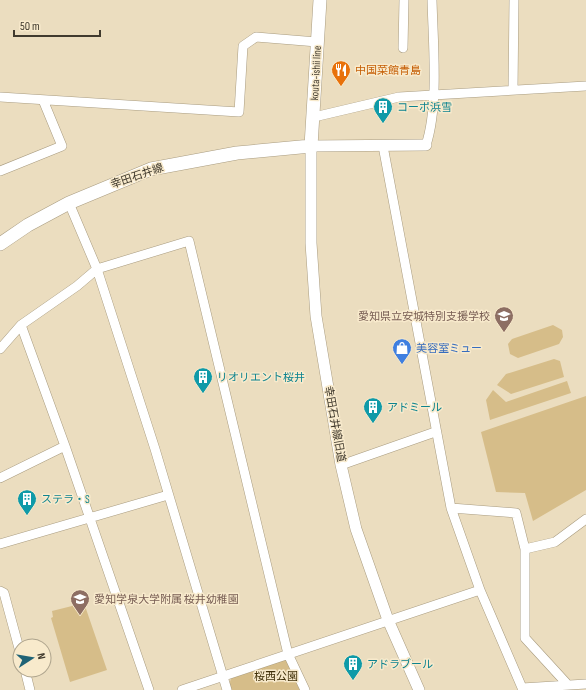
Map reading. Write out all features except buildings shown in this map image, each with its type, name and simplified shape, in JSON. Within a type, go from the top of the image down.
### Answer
[{"type":"main road","name":"kouta-ishii line","points":[[311,146],[314,117],[320,0]]},
{"type":"main road","name":"幸田石井線","points":[[0,244],[28,225],[69,203],[151,169],[237,153],[311,146]]},
{"type":"street","points":[[403,48],[404,0]]},
{"type":"street","points":[[311,146],[426,146],[431,132],[433,94],[432,0]]},
{"type":"street","points":[[513,90],[514,0]]},
{"type":"street","points":[[0,97],[239,112],[243,46],[256,37],[317,42]]},
{"type":"street","points":[[314,117],[399,97],[586,86]]},
{"type":"street","points":[[0,171],[62,146],[43,100]]},
{"type":"street","name":"幸田石井線旧道","points":[[311,146],[311,243],[316,316],[342,465],[356,529],[388,620],[419,690]]},
{"type":"street","points":[[383,146],[435,432],[451,508],[480,590],[522,689],[586,684]]},
{"type":"street","points":[[69,203],[97,269],[227,690]]},
{"type":"street","points":[[0,349],[21,325],[77,286],[97,269],[189,241],[288,654],[305,690]]},
{"type":"street","points":[[21,325],[65,446],[149,690]]},
{"type":"street","points":[[342,465],[435,432]]},
{"type":"street","points":[[0,478],[65,446]]},
{"type":"street","points":[[0,544],[168,496]]},
{"type":"street","points":[[451,508],[516,513],[525,549],[526,638],[568,685]]},
{"type":"street","points":[[525,549],[556,542],[586,519]]},
{"type":"street","points":[[182,690],[480,590]]},
{"type":"street","points":[[0,591],[4,593],[16,638]]},
{"type":"street","points":[[27,678],[30,690]]},
{"type":"green space","points":[[553,325],[562,330],[563,337],[559,344],[518,358],[510,354],[508,344],[512,339]]},
{"type":"green space","points":[[554,359],[560,361],[564,377],[511,394],[497,385],[506,374]]},
{"type":"green space","points":[[567,381],[571,393],[490,420],[486,400],[493,390],[506,402]]},
{"type":"green space","points":[[586,396],[586,490],[533,521],[525,493],[496,492],[481,432]]},
{"type":"green space","points":[[84,603],[107,670],[70,682],[51,618],[53,617],[52,611]]},
{"type":"green space","name":"桜西公園","points":[[285,657],[300,690],[230,690],[229,686],[231,678]]},
{"type":"place","name":"中国菜館青島","points":[[341,87]]},
{"type":"place","name":"コーポ浜雪","points":[[383,124]]},
{"type":"place","name":"愛知県立安城特別支援学校","points":[[504,333]]},
{"type":"place","name":"美容室ミュー","points":[[402,365]]},
{"type":"place","name":"リオリエント桜井","points":[[203,394]]},
{"type":"place","name":"アドミール","points":[[373,424]]},
{"type":"place","name":"ステラ・S","points":[[27,516]]},
{"type":"place","name":"愛知学泉大学附属 桜井幼稚園","points":[[80,616]]},
{"type":"place","name":"アドラブール","points":[[353,681]]}]
